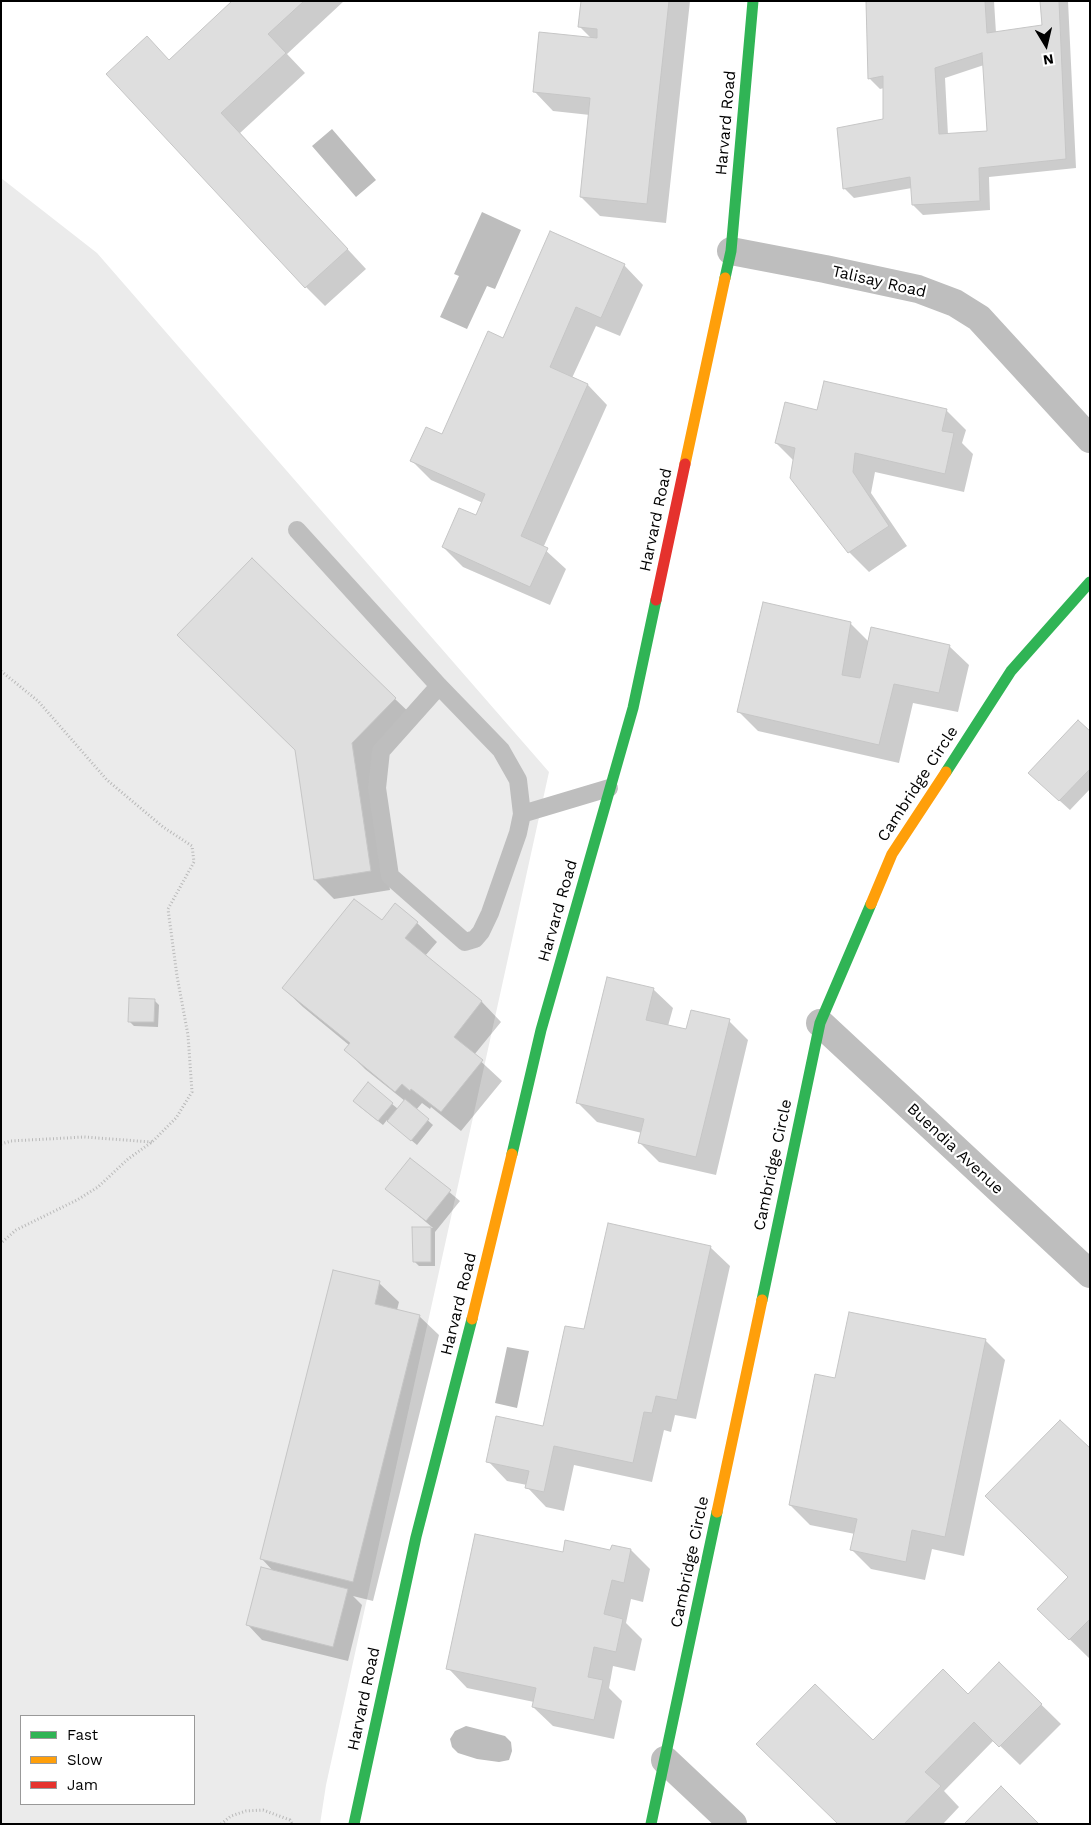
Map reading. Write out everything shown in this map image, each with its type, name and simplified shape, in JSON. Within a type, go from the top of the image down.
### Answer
[{"type":"street","name":"Harvard Road","points":[[354,1824],[416,1537],[482,1278],[541,1030],[633,708],[730,251],[753,1]]},
{"type":"street","name":"Talisay Road","points":[[730,251],[918,289],[955,303],[979,318],[1090,439]]},
{"type":"street","name":"Cambridge Circle","points":[[651,1824],[820,1024],[892,854],[1011,671],[1090,582]]},
{"type":"street","name":"Buendia Avenue","points":[[820,1024],[1090,1274]]},
{"type":"street","points":[[665,1760],[733,1824]]},
{"type":"lane","points":[[297,530],[439,686],[501,750],[518,780],[522,814],[518,833],[490,913],[481,932],[475,939],[465,942],[390,876],[377,788],[381,752],[439,686]]},
{"type":"lane","points":[[522,814],[609,788]]},
{"type":"path","points":[[1,671],[38,701],[107,780],[163,827],[192,846],[194,862],[168,909],[188,1035],[192,1092],[176,1118],[152,1142],[128,1159],[98,1187],[77,1200],[16,1230],[1,1243]]},
{"type":"path","points":[[1,1144],[11,1141],[84,1137],[152,1142]]},
{"type":"path","points":[[221,1824],[231,1816],[246,1811],[263,1810],[290,1820],[292,1824]]},
{"type":"shaded area","points":[[332,129],[376,180],[356,197],[312,146]]},
{"type":"shaded area","points":[[1,178],[97,253],[549,772],[326,1785],[320,1824],[1,1824]]},
{"type":"shaded area","points":[[482,212],[521,230],[495,289],[487,286],[467,329],[440,317],[459,276],[454,274]]},
{"type":"shaded area","points":[[507,1347],[529,1351],[517,1408],[495,1403]]},
{"type":"shaded area","points":[[466,1726],[505,1736],[511,1742],[512,1751],[509,1760],[499,1762],[477,1759],[458,1753],[452,1747],[450,1739],[455,1731]]},
{"type":"building","points":[[232,1],[304,1],[268,34],[286,53],[221,113],[348,249],[305,288],[106,74],[147,36],[169,60]]},
{"type":"building","points":[[581,1],[669,1],[647,204],[580,197],[590,98],[533,92],[539,32],[597,38],[597,29],[578,27]]},
{"type":"building","points":[[866,1],[985,1],[987,33],[1042,25],[1040,1],[1059,1],[1066,159],[979,168],[980,201],[912,205],[910,177],[843,189],[837,128],[883,119],[883,76],[868,79]],"holes":[[[982,53],[987,131],[939,134],[935,68]]]},
{"type":"building","points":[[550,231],[625,264],[601,318],[576,307],[550,367],[588,384],[521,536],[548,548],[530,587],[442,547],[459,508],[476,515],[485,494],[410,461],[426,427],[442,434],[488,331],[503,338]]},
{"type":"building","points":[[824,381],[947,409],[942,431],[954,433],[945,474],[855,453],[853,472],[889,526],[848,553],[790,478],[795,448],[775,443],[785,402],[817,410]]},
{"type":"building","points":[[252,558],[396,698],[352,743],[371,871],[314,880],[295,750],[177,635]]},
{"type":"building","points":[[763,602],[851,622],[842,675],[860,678],[871,627],[950,645],[939,693],[894,684],[879,745],[737,712]]},
{"type":"building","points":[[1078,720],[1090,731],[1090,769],[1059,801],[1028,773]]},
{"type":"building","points":[[354,899],[382,920],[395,903],[418,922],[405,938],[482,1001],[454,1037],[483,1060],[441,1112],[402,1084],[395,1092],[344,1050],[350,1043],[282,988]]},
{"type":"building","points":[[607,977],[654,988],[646,1020],[686,1029],[691,1010],[730,1019],[696,1157],[638,1143],[644,1119],[576,1103]]},
{"type":"building","points":[[129,998],[155,999],[154,1022],[128,1022]]},
{"type":"building","points":[[368,1082],[393,1103],[378,1121],[353,1101]]},
{"type":"building","points":[[405,1099],[429,1119],[411,1141],[387,1121]]},
{"type":"building","points":[[410,1158],[451,1190],[426,1221],[385,1189]]},
{"type":"building","points":[[608,1223],[711,1246],[677,1400],[656,1396],[652,1413],[644,1412],[633,1463],[554,1446],[544,1492],[525,1488],[529,1471],[486,1462],[496,1416],[543,1426],[565,1326],[584,1329]]},
{"type":"building","points":[[412,1227],[431,1227],[431,1262],[413,1262]]},
{"type":"building","points":[[333,1270],[380,1281],[375,1304],[420,1315],[353,1582],[260,1559]]},
{"type":"building","points":[[849,1312],[986,1339],[945,1537],[912,1530],[906,1562],[850,1550],[857,1519],[789,1505],[815,1374],[835,1378]]},
{"type":"building","points":[[1060,1420],[1090,1448],[1090,1619],[1069,1640],[1037,1609],[1068,1577],[985,1496]]},
{"type":"building","points":[[475,1534],[563,1552],[565,1540],[610,1550],[612,1545],[631,1549],[624,1583],[612,1580],[604,1614],[623,1619],[616,1652],[594,1647],[588,1677],[603,1680],[594,1720],[532,1707],[536,1688],[446,1669]]},
{"type":"building","points":[[261,1567],[348,1589],[333,1647],[246,1625]]},
{"type":"building","points":[[999,1662],[1042,1704],[999,1747],[974,1722],[925,1772],[941,1786],[904,1824],[838,1824],[756,1744],[815,1684],[873,1740],[943,1669],[968,1694]]},
{"type":"building","points":[[1001,1786],[1039,1824],[964,1824]]},
{"type":"traffic: fast","points":[[725,278],[731,251],[753,1]]},
{"type":"traffic: fast","points":[[946,772],[1011,671],[1090,582]]},
{"type":"traffic: fast","points":[[512,1154],[541,1030],[633,708],[656,600]]},
{"type":"traffic: fast","points":[[762,1300],[820,1023],[871,904]]},
{"type":"traffic: fast","points":[[354,1824],[416,1537],[472,1319]]},
{"type":"traffic: fast","points":[[651,1824],[717,1512]]},
{"type":"traffic: slow","points":[[685,464],[725,278]]},
{"type":"traffic: slow","points":[[871,904],[892,854],[946,772]]},
{"type":"traffic: slow","points":[[472,1319],[512,1154]]},
{"type":"traffic: slow","points":[[717,1512],[762,1300]]},
{"type":"traffic: jam","points":[[656,600],[685,464]]}]
